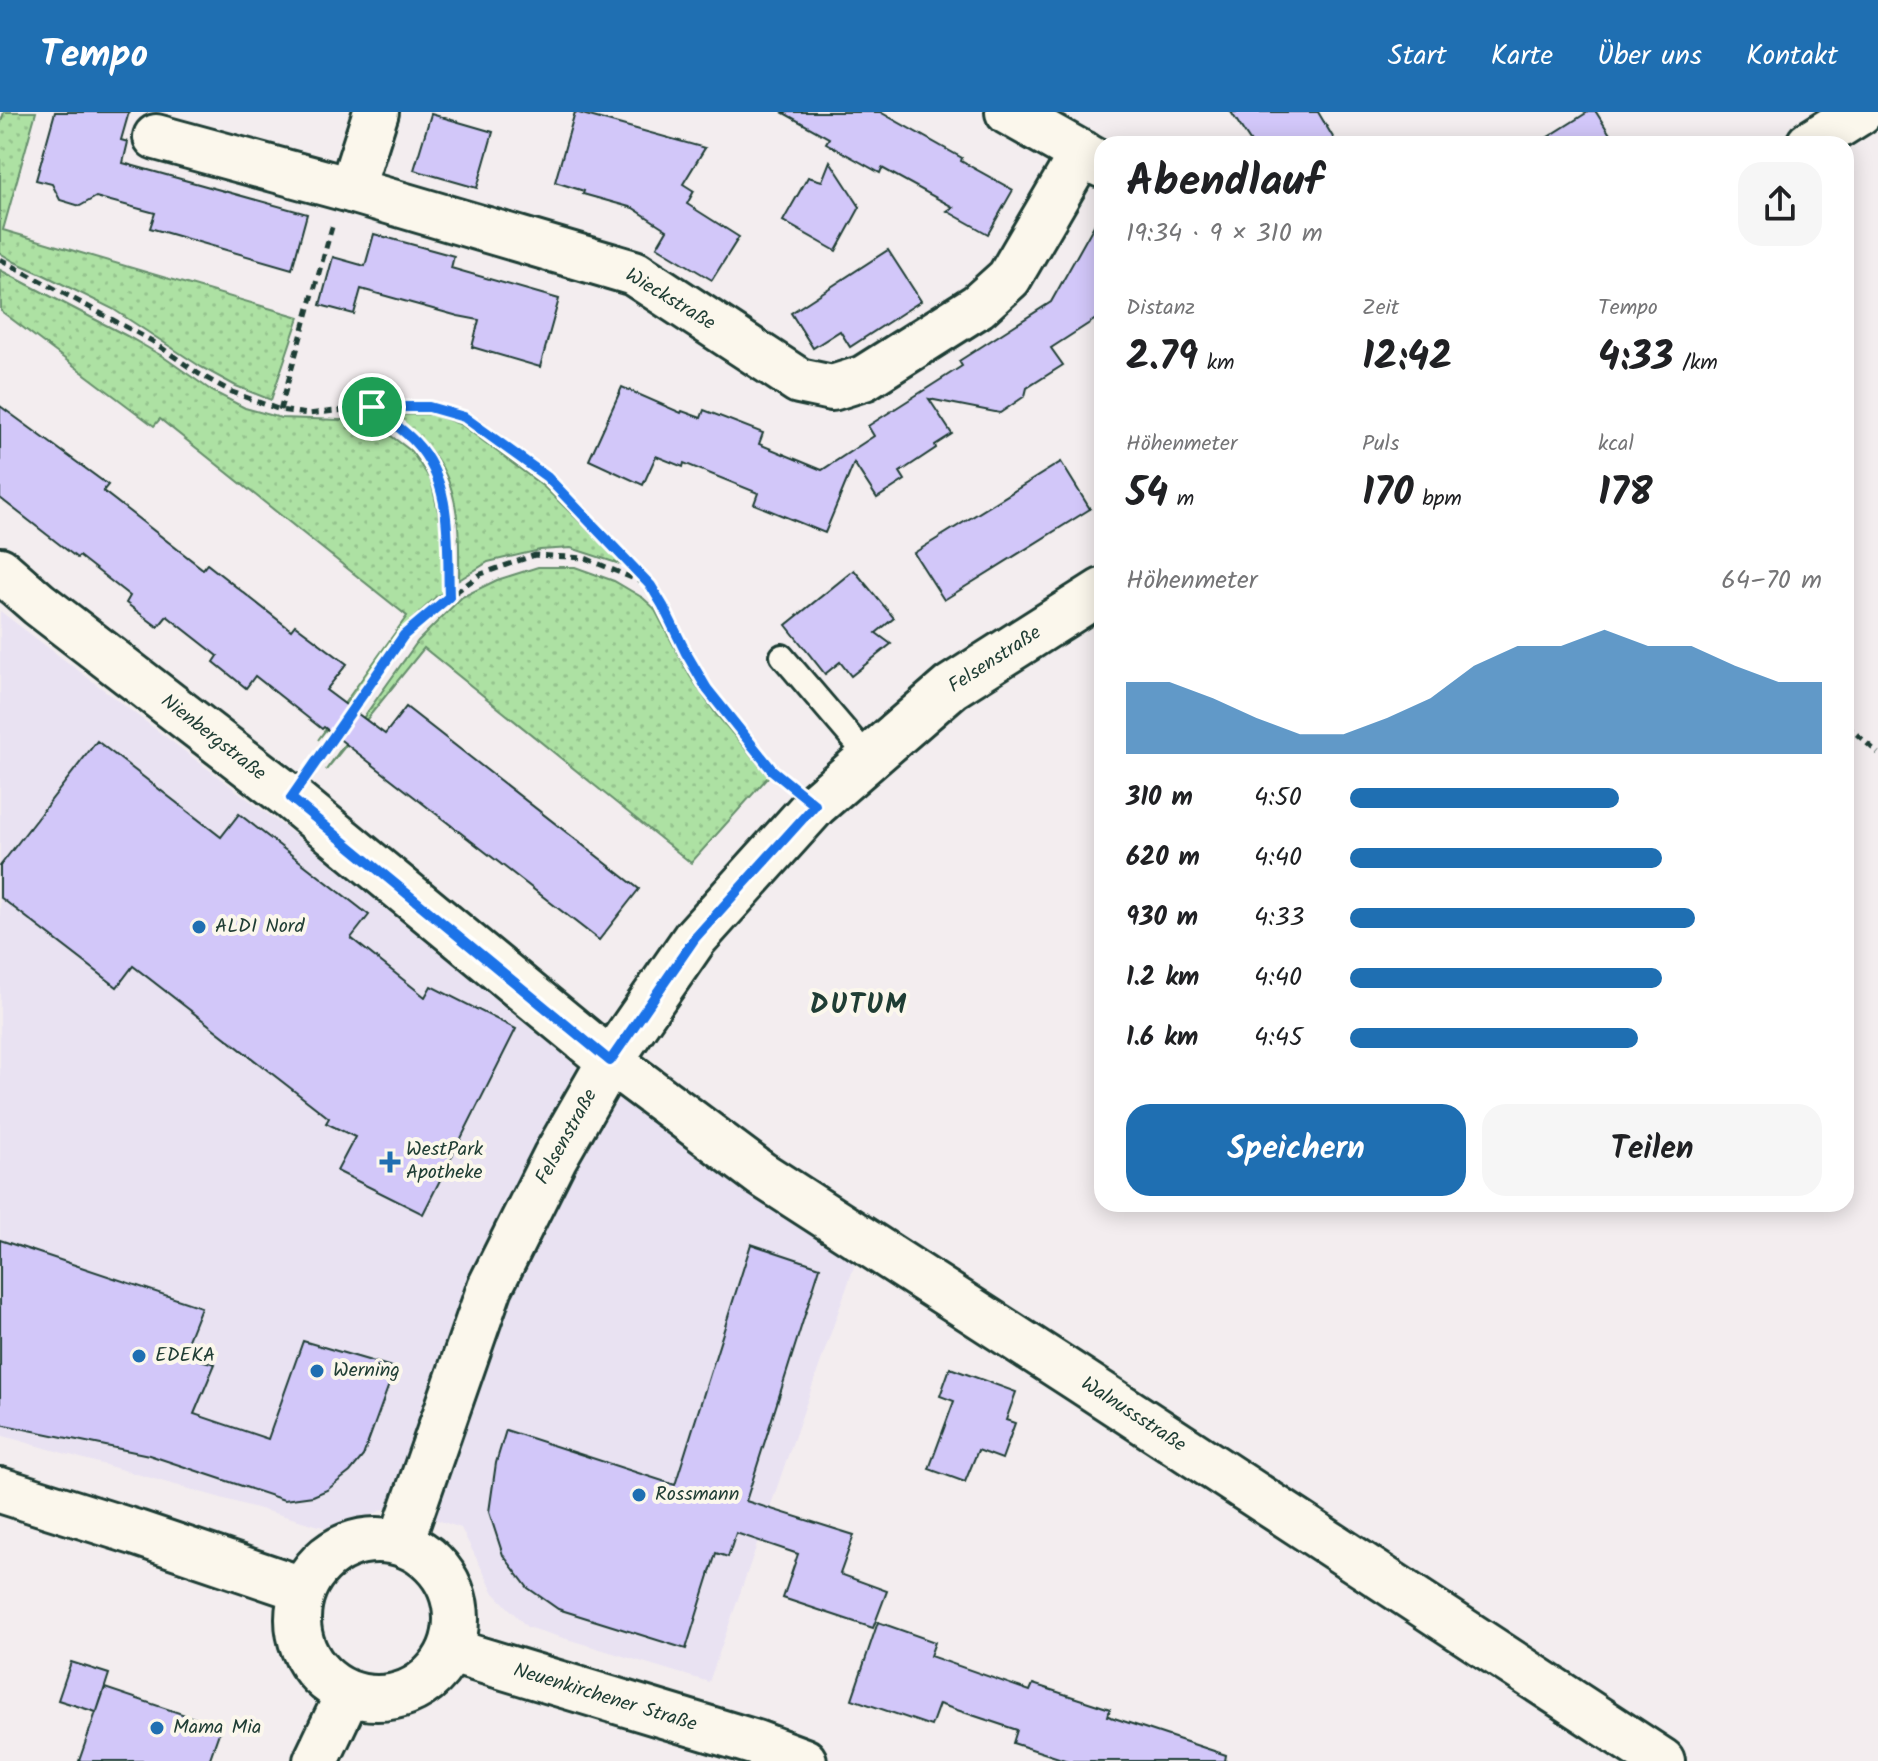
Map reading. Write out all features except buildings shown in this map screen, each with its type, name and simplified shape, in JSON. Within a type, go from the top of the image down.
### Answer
[{"type":"street","points":[[351,190],[376,112]]},
{"type":"street","points":[[1008,112],[1092,159]]},
{"type":"street","points":[[1822,136],[1860,112]]},
{"type":"street","name":"Wieckstraße","points":[[156,137],[634,273],[799,381],[832,388],[864,378],[978,306],[1009,278],[1092,159]]},
{"type":"street","name":"Nienbergstraße","points":[[0,570],[39,604],[291,798],[610,1061]]},
{"type":"street","name":"Felsenstraße","points":[[401,1542],[490,1287],[555,1157],[610,1061],[695,938],[815,805],[951,687],[1094,596]]},
{"type":"street","name":"Walnussstraße","points":[[610,1061],[761,1174],[1662,1761]]},
{"type":"street","points":[[0,1490],[302,1589]]},
{"type":"street","points":[[372,1539],[401,1542],[430,1559],[450,1586],[457,1619],[451,1651],[433,1677],[408,1693],[378,1699],[348,1694],[322,1677],[303,1651],[296,1620],[302,1589],[318,1564],[343,1546],[372,1539]]},
{"type":"street","name":"Neuenkirchener Straße","points":[[451,1651],[756,1743],[804,1761]]},
{"type":"street","points":[[316,1761],[348,1694]]},
{"type":"lane","points":[[782,656],[869,758]]},
{"type":"path","points":[[280,410],[338,205],[351,190]]},
{"type":"path","points":[[0,259],[152,341],[221,386],[280,410],[308,414],[372,407],[429,407],[464,417],[547,477],[651,586],[707,689],[772,770],[815,805]]},
{"type":"path","points":[[372,407],[416,443],[438,477],[446,514],[449,597]]},
{"type":"path","points":[[291,798],[404,635],[481,574],[535,555],[585,558],[651,586]]},
{"type":"path","points":[[1854,732],[1878,753]]},
{"type":"shaded area","points":[[0,611],[857,1258],[709,1682],[527,1627],[494,1593],[461,1528],[393,1505],[337,1531],[0,1435]]},
{"type":"green space","points":[[4,112],[36,112],[3,230],[299,317],[271,400],[201,367],[113,309],[0,253],[0,125]]},
{"type":"green space","points":[[0,270],[127,336],[212,391],[245,408],[281,418],[371,421],[411,451],[431,480],[444,547],[444,592],[413,619],[318,740],[407,616],[160,419],[154,426],[1,311]]},
{"type":"green space","points":[[433,414],[462,425],[544,487],[626,566],[571,548],[540,550],[488,562],[459,580],[456,507],[450,486],[430,450],[390,415]]},
{"type":"green space","points":[[538,567],[575,567],[614,581],[643,598],[654,608],[690,676],[716,714],[769,776],[691,863],[424,648],[326,770],[418,641],[462,597],[497,580]]},
{"type":"place","name":"ALDI Nord","points":[[199,927]]},
{"type":"place","name":"WestPark Apotheke","points":[[390,1162]]},
{"type":"place","name":"EDEKA","points":[[139,1356]]},
{"type":"place","name":"Werning","points":[[317,1371]]},
{"type":"place","name":"Rossmann","points":[[639,1495]]},
{"type":"place","name":"Mama Mia","points":[[157,1728]]},
{"type":"district","name":"DUTUM","points":[[859,1005]]},
{"type":"route","points":[[372,407],[429,407],[464,417],[547,477],[651,586],[707,689],[772,770],[815,805],[695,938],[610,1061],[291,798],[404,635],[449,597],[446,514],[438,477],[416,443],[372,407]]}]
